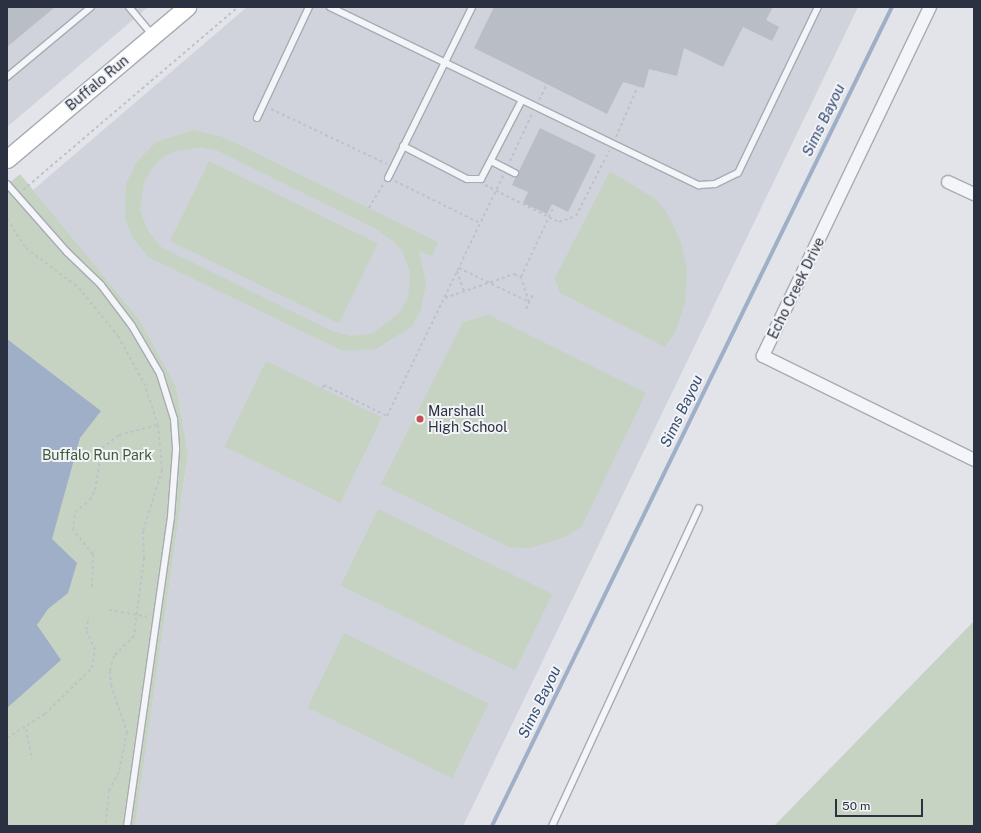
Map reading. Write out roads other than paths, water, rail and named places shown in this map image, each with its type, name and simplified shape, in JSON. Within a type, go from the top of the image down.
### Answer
[{"type":"street","name":"Buffalo Run","points":[[7,159],[188,7]]},
{"type":"street","name":"Echo Creek Drive","points":[[930,7],[763,356],[974,460]]},
{"type":"street","points":[[948,182],[974,194]]},
{"type":"lane","points":[[7,77],[91,7]]},
{"type":"lane","points":[[130,7],[153,36]]},
{"type":"lane","points":[[257,118],[309,7]]},
{"type":"lane","points":[[330,7],[699,185],[715,184],[730,178],[742,165],[818,7]]},
{"type":"lane","points":[[388,178],[472,7]]},
{"type":"lane","points":[[403,146],[467,179],[481,179],[522,100]]},
{"type":"lane","points":[[490,161],[515,173]]},
{"type":"lane","points":[[7,184],[67,252],[101,285],[132,326],[160,374],[174,419],[176,450],[171,517],[127,826]]},
{"type":"lane","points":[[552,826],[699,508]]},
{"type":"water","points":[[7,339],[101,411],[80,438],[52,539],[77,563],[68,593],[48,609],[37,625],[61,660],[7,708]]},
{"type":"waterway","name":"Sims Bayou","points":[[492,826],[892,7]]},
{"type":"place","name":"Marshall High School","points":[[420,419]]},
{"type":"park label","name":"Buffalo Run Park","points":[[97,455]]}]
